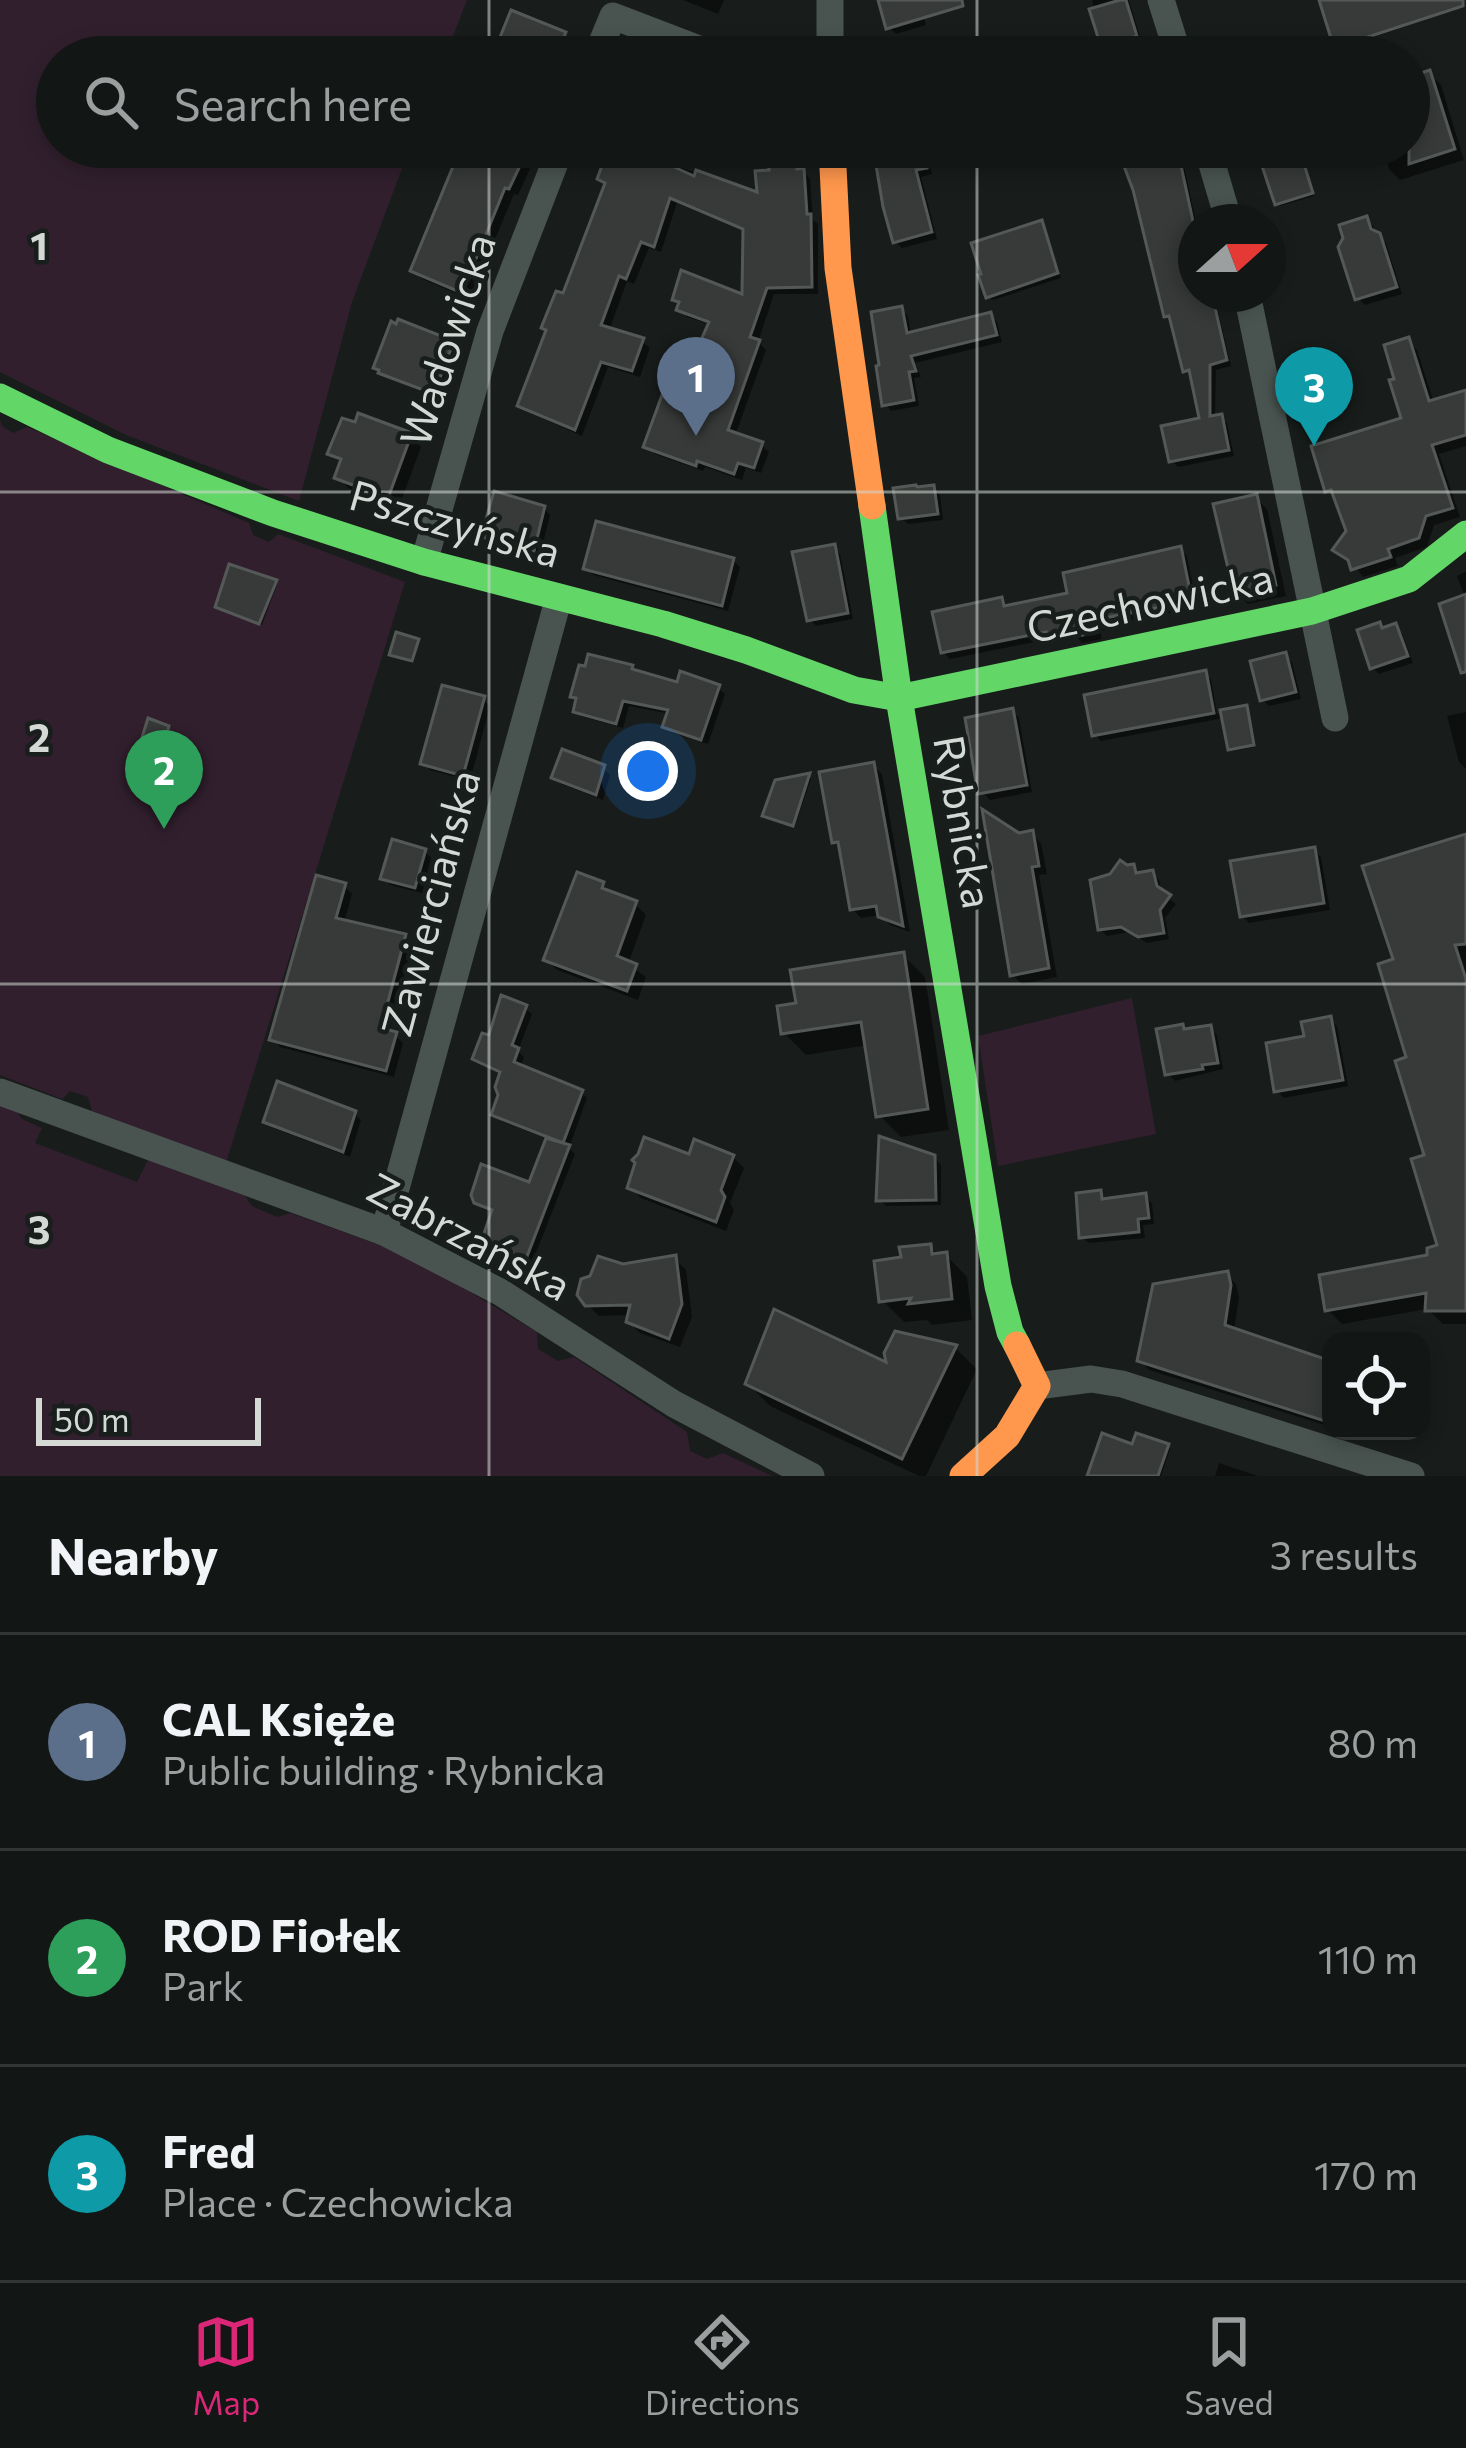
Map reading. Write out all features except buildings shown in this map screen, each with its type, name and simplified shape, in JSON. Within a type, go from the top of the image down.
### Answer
[{"type":"street","points":[[830,0],[830,36]]},
{"type":"street","points":[[1161,0],[1172,36]]},
{"type":"street","points":[[605,36],[613,16],[665,36]]},
{"type":"street","name":"Wadowicka","points":[[424,562],[490,331],[553,168]]},
{"type":"street","name":"Rybnicka","points":[[833,168],[838,268],[899,698],[998,1286],[1010,1332],[1037,1386]]},
{"type":"street","points":[[1213,168],[1224,204]]},
{"type":"street","name":"Czechowicka","points":[[899,698],[1312,611],[1252,312]]},
{"type":"street","name":"Pszczyńska","points":[[0,397],[108,450],[273,513],[424,562],[684,630],[854,690],[899,698]]},
{"type":"street","points":[[1335,718],[1312,611],[1409,579],[1466,534]]},
{"type":"street","name":"Zawierciańska","points":[[385,1232],[559,597]]},
{"type":"street","name":"Zabrzańska","points":[[0,1093],[385,1232],[500,1292],[674,1405],[811,1476]]},
{"type":"street","points":[[963,1476],[1007,1436],[1037,1386],[1091,1379],[1122,1384],[1411,1476]]},
{"type":"shaded area","points":[[0,0],[467,0],[453,36],[36,36],[36,168],[402,168],[352,302],[299,501],[126,435],[0,372]]},
{"type":"shaded area","points":[[0,420],[13,433],[27,427],[249,523],[253,535],[269,542],[278,534],[405,582],[226,1163],[92,1111],[88,1097],[70,1091],[62,1099],[0,1075]]},
{"type":"shaded area","points":[[1132,998],[1156,1134],[998,1166],[978,1036]]},
{"type":"shaded area","points":[[0,1104],[42,1128],[35,1143],[137,1182],[148,1160],[245,1196],[252,1206],[277,1217],[290,1213],[421,1263],[537,1332],[538,1349],[558,1361],[574,1357],[687,1432],[690,1451],[707,1459],[723,1453],[772,1476],[0,1476]]},
{"type":"traffic: fast","points":[[0,397],[108,450],[273,513],[424,562],[663,624],[854,690],[899,698],[1312,611],[1409,579],[1466,534]]},
{"type":"traffic: fast","points":[[872,506],[899,698],[998,1286],[1017,1345]]},
{"type":"traffic: slow","points":[[833,168],[838,268],[872,506]]},
{"type":"traffic: slow","points":[[963,1476],[1007,1436],[1037,1386],[1017,1345]]},
{"type":"place","name":"CAL Księże","points":[[696,436]]},
{"type":"place","name":"Fred","points":[[1314,446]]},
{"type":"place","name":"ROD Fiołek","points":[[164,829]]}]
